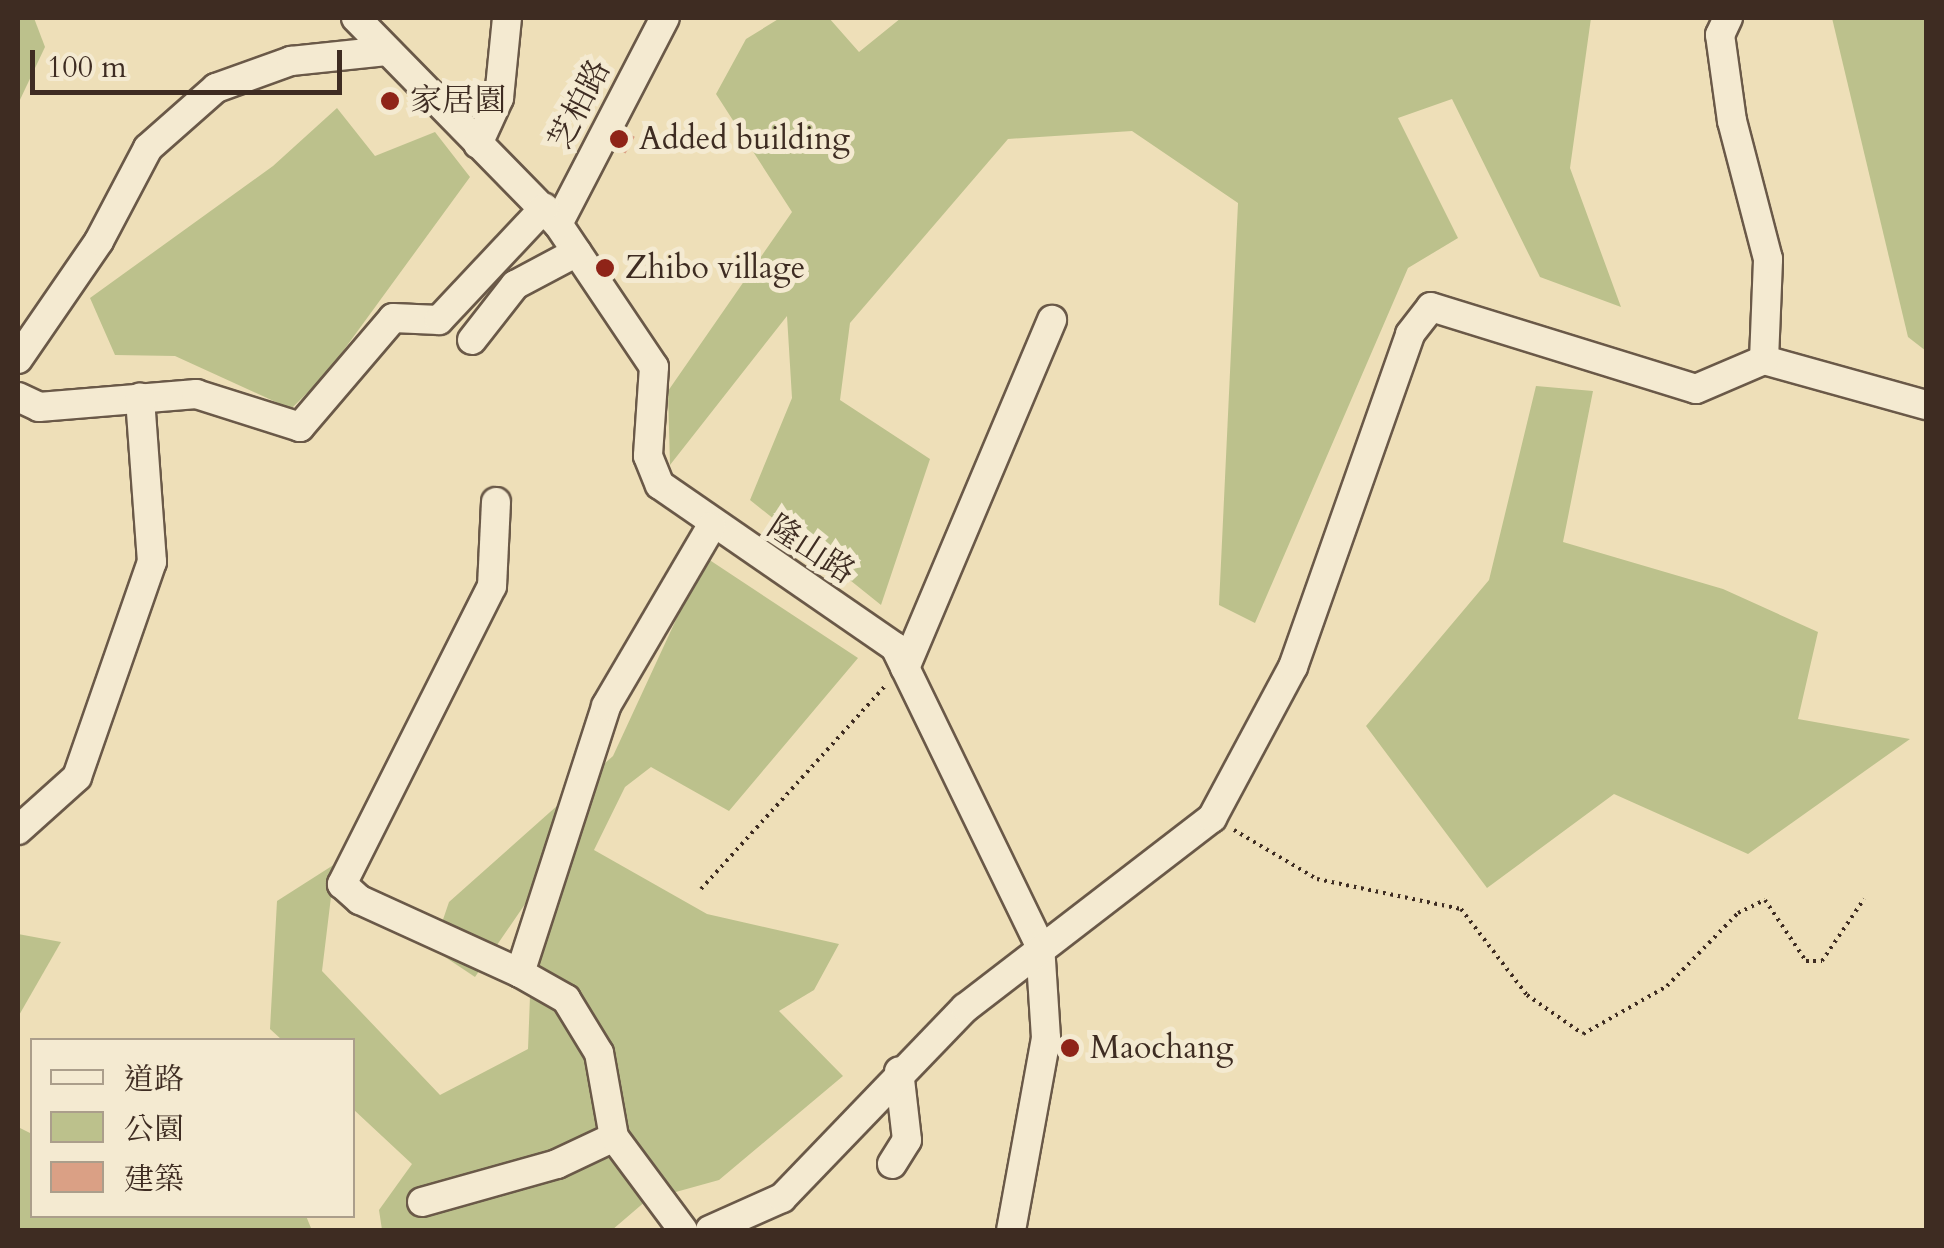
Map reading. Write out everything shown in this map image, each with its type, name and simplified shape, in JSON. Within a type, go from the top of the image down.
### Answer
[{"type":"street","name":"隆山路","points":[[356,18],[551,216],[654,367],[648,456],[660,485],[710,526],[895,646],[1040,944],[1046,1038],[1010,1230]]},
{"type":"street","points":[[478,144],[499,98],[507,18]]},
{"type":"street","name":"芝柏路","points":[[140,397],[196,394],[300,426],[393,318],[439,320],[551,216],[665,18]]},
{"type":"street","points":[[1728,18],[1720,35],[1732,121],[1768,259],[1764,360]]},
{"type":"street","points":[[18,359],[99,241],[148,148],[216,88],[291,61],[386,51]]},
{"type":"street","points":[[472,340],[515,285],[577,252]]},
{"type":"street","points":[[710,1230],[782,1198],[899,1071],[1040,944],[1116,900],[1212,818],[1292,667],[1410,334],[1430,308],[1696,389],[1764,360],[1926,405]]},
{"type":"street","points":[[905,668],[1052,320]]},
{"type":"street","points":[[18,397],[39,407],[140,397],[152,562],[77,777],[18,830]]},
{"type":"street","points":[[496,502],[492,586],[342,884],[360,900],[520,973],[566,999],[599,1053],[614,1137],[683,1230]]},
{"type":"street","points":[[520,973],[606,706],[710,526]]},
{"type":"street","points":[[892,1164],[908,1140],[899,1071]]},
{"type":"street","points":[[422,1202],[557,1164],[614,1137]]},
{"type":"path","points":[[700,889],[905,668]]},
{"type":"path","points":[[1212,818],[1317,879],[1461,909],[1527,995],[1583,1034],[1667,986],[1738,912],[1765,900],[1806,961],[1822,961],[1864,899]]},
{"type":"green space","points":[[18,18],[34,18],[45,47],[18,104]]},
{"type":"green space","points":[[780,18],[829,18],[859,52],[901,18],[1591,18],[1570,168],[1621,307],[1540,277],[1452,99],[1398,118],[1458,238],[1408,268],[1255,623],[1219,605],[1238,203],[1132,131],[1008,139],[850,323],[840,400],[930,459],[881,605],[750,500],[792,398],[787,316],[670,465],[668,391],[792,212],[716,94],[746,39]]},
{"type":"green space","points":[[1832,18],[1926,18],[1926,351],[1908,337]]},
{"type":"green space","points":[[337,108],[375,156],[435,132],[470,177],[327,373],[291,409],[175,356],[115,355],[90,298],[273,166]]},
{"type":"green space","points":[[1536,386],[1593,391],[1563,542],[1723,589],[1818,632],[1798,719],[1910,739],[1748,854],[1614,794],[1487,888],[1366,726],[1489,580]]},
{"type":"green space","points":[[705,557],[858,658],[729,811],[651,767],[625,787],[594,850],[707,914],[839,944],[814,990],[779,1011],[843,1076],[719,1180],[647,1200],[612,1230],[382,1230],[379,1210],[412,1164],[355,1111],[355,1038],[280,1038],[270,1029],[277,901],[335,864],[322,971],[440,1095],[528,1049],[534,891],[475,977],[433,949],[449,902],[613,756]]},
{"type":"green space","points":[[18,934],[61,942],[18,1017]]},
{"type":"green space","points":[[18,1127],[30,1133],[30,1218],[307,1218],[311,1228],[18,1230]]},
{"type":"building","points":[[626,132],[635,137],[626,153],[617,149]]},
{"type":"place","name":"家居園","points":[[390,101]]},
{"type":"place","name":"Added building","points":[[619,139]]},
{"type":"place","name":"Zhibo village","points":[[605,268]]},
{"type":"place","name":"Maochang","points":[[1070,1048]]}]
